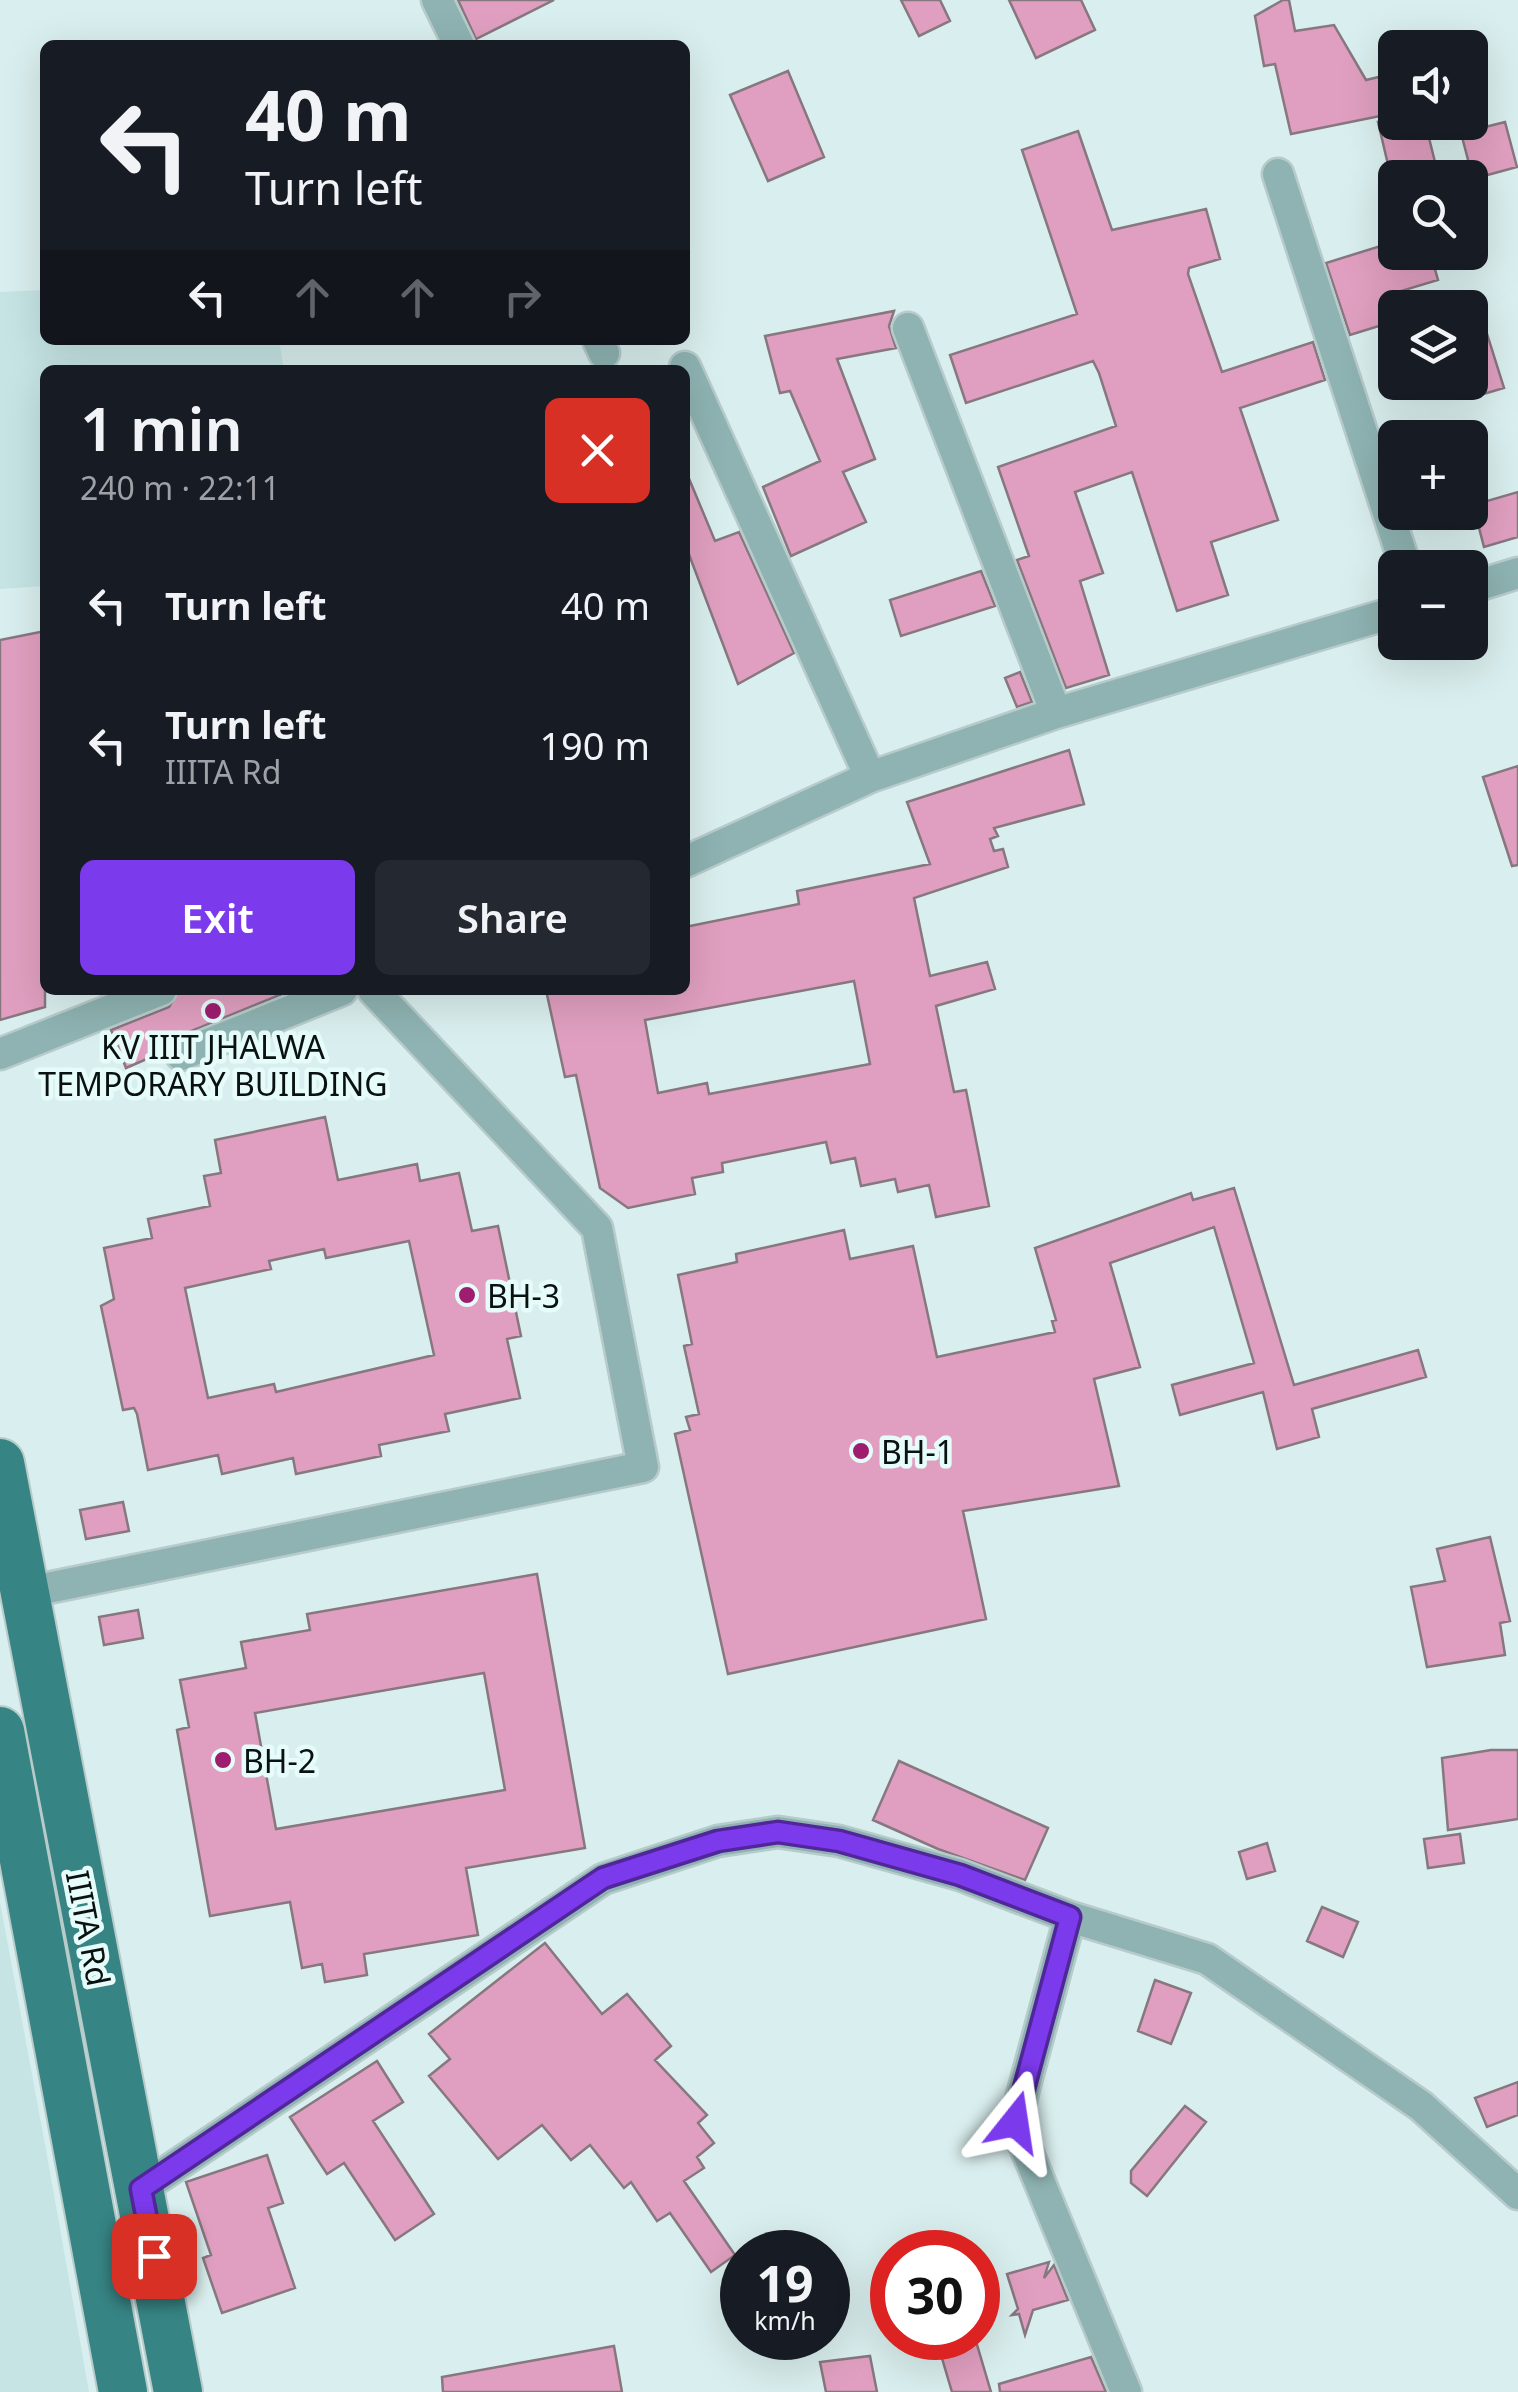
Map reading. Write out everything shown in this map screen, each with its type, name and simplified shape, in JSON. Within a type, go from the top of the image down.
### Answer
[{"type":"main road","name":"IIITA Rd","points":[[0,1463],[178,2392]]},
{"type":"main road","name":"IIITA Rd","points":[[0,1731],[123,2392]]},
{"type":"street","points":[[438,0],[457,40]]},
{"type":"street","points":[[1278,174],[1400,550]]},
{"type":"street","points":[[908,328],[1056,713]]},
{"type":"street","points":[[690,378],[870,777]]},
{"type":"street","points":[[1488,582],[1518,573]]},
{"type":"street","points":[[690,860],[870,777],[1056,713],[1378,617]]},
{"type":"street","points":[[0,1054],[148,995]]},
{"type":"street","points":[[181,1054],[329,995]]},
{"type":"street","points":[[23,1593],[643,1467],[597,1228],[378,995]]},
{"type":"street","points":[[141,2189],[603,1878],[718,1841],[778,1832],[839,1841],[960,1875],[1070,1917],[1208,1959],[1421,2106],[1518,2194]]},
{"type":"street","points":[[1070,1917],[1015,2122],[1126,2392]]},
{"type":"shaded area","points":[[40,290],[40,345],[280,345],[283,365],[40,365],[40,586],[0,589],[0,292]]},
{"type":"shaded area","points":[[0,1902],[46,2150],[89,2392],[0,2392]]},
{"type":"building","points":[[458,0],[554,0],[476,39]]},
{"type":"building","points":[[901,0],[940,0],[950,21],[919,36]]},
{"type":"building","points":[[1009,0],[1081,0],[1095,30],[1036,58]]},
{"type":"building","points":[[1289,0],[1295,31],[1334,25],[1366,80],[1378,77],[1378,116],[1291,134],[1275,64],[1264,66],[1255,16]]},
{"type":"building","points":[[788,71],[824,157],[768,181],[730,95]]},
{"type":"building","points":[[1505,122],[1517,167],[1488,175],[1488,160],[1468,160],[1463,140],[1488,140],[1488,126]]},
{"type":"building","points":[[1078,131],[1112,230],[1206,209],[1220,259],[1189,268],[1188,274],[1222,372],[1313,342],[1325,380],[1240,408],[1278,520],[1211,542],[1228,595],[1177,611],[1132,472],[1075,492],[1103,573],[1080,581],[1109,675],[1066,688],[1017,560],[1029,556],[998,467],[1116,426],[1099,373],[1093,361],[966,403],[950,355],[1077,314],[1022,150]]},
{"type":"building","points":[[1382,140],[1430,140],[1434,160],[1387,160]]},
{"type":"building","points":[[1378,247],[1378,270],[1435,270],[1438,280],[1404,290],[1378,290],[1378,326],[1350,335],[1326,263]]},
{"type":"building","points":[[894,311],[889,326],[896,348],[837,359],[875,459],[843,472],[866,522],[791,556],[763,487],[820,461],[790,391],[780,393],[765,336]]},
{"type":"building","points":[[1488,337],[1504,388],[1488,393]]},
{"type":"building","points":[[690,481],[715,541],[739,532],[794,653],[738,684],[690,557]]},
{"type":"building","points":[[1518,492],[1518,537],[1484,547],[1480,530],[1488,530],[1488,501]]},
{"type":"building","points":[[981,571],[995,606],[901,636],[890,600]]},
{"type":"building","points":[[40,632],[40,995],[45,995],[45,1007],[0,1020],[0,640]]},
{"type":"building","points":[[1020,672],[1032,702],[1017,707],[1005,678]]},
{"type":"building","points":[[1069,750],[1084,804],[994,828],[998,836],[990,839],[994,851],[1003,849],[1008,867],[914,898],[930,976],[987,962],[995,989],[936,1006],[954,1092],[966,1090],[989,1206],[936,1217],[929,1185],[898,1192],[895,1179],[861,1186],[855,1158],[831,1163],[826,1142],[722,1163],[723,1172],[692,1178],[695,1194],[628,1208],[600,1188],[576,1075],[565,1077],[547,995],[690,995],[690,926],[799,904],[797,891],[930,864],[907,802]],"holes":[[[854,981],[870,1064],[709,1094],[707,1083],[658,1093],[645,1020]]]},
{"type":"building","points":[[1518,766],[1518,865],[1512,866],[1483,777]]},
{"type":"building","name":"KV IIIT JHALWA TEMPORARY BUILDING","points":[[176,995],[280,995],[174,1038],[163,1052],[126,1068],[111,1030],[169,1007]]},
{"type":"building","name":"BH-3","points":[[325,1117],[338,1180],[417,1164],[420,1181],[459,1173],[472,1231],[498,1226],[521,1336],[507,1339],[520,1398],[445,1414],[449,1431],[379,1445],[381,1456],[296,1474],[293,1458],[222,1474],[218,1455],[148,1470],[137,1414],[134,1408],[123,1410],[101,1306],[114,1299],[104,1248],[152,1238],[148,1219],[210,1206],[204,1176],[221,1173],[215,1140]],"holes":[[[409,1241],[434,1355],[276,1392],[274,1384],[208,1398],[185,1288],[271,1269],[269,1261],[324,1249],[326,1258]]]},
{"type":"building","name":"BH-1","points":[[1234,1188],[1294,1385],[1418,1350],[1426,1377],[1312,1409],[1319,1437],[1277,1449],[1263,1392],[1180,1415],[1172,1385],[1254,1363],[1214,1227],[1110,1263],[1140,1367],[1094,1379],[1119,1486],[963,1511],[986,1619],[728,1674],[675,1434],[690,1430],[686,1417],[699,1414],[684,1346],[692,1344],[678,1275],[737,1262],[736,1254],[844,1230],[850,1259],[913,1246],[937,1357],[1055,1332],[1052,1321],[1056,1320],[1035,1248],[1191,1193],[1193,1200]]},
{"type":"building","points":[[123,1502],[129,1531],[86,1539],[80,1510]]},
{"type":"building","points":[[1490,1537],[1510,1621],[1500,1623],[1505,1655],[1427,1667],[1411,1587],[1445,1581],[1437,1549]]},
{"type":"building","name":"BH-2","points":[[537,1574],[585,1848],[466,1868],[478,1935],[364,1954],[367,1975],[325,1982],[322,1964],[302,1968],[290,1902],[210,1916],[177,1730],[189,1727],[180,1680],[246,1668],[241,1642],[310,1630],[307,1614]],"holes":[[[484,1673],[505,1790],[276,1829],[255,1713]]]},
{"type":"building","points":[[138,1610],[143,1638],[104,1645],[99,1617]]},
{"type":"building","points":[[1518,1750],[1518,1819],[1448,1830],[1442,1758]]},
{"type":"building","points":[[899,1761],[1048,1828],[1025,1880],[938,1849],[873,1820]]},
{"type":"building","points":[[1460,1834],[1464,1863],[1428,1868],[1424,1839]]},
{"type":"building","points":[[1267,1843],[1275,1871],[1247,1879],[1239,1852]]},
{"type":"building","points":[[1322,1907],[1358,1922],[1343,1957],[1307,1941]]},
{"type":"building","points":[[545,1943],[602,2014],[627,1994],[671,2046],[655,2060],[707,2115],[698,2123],[714,2143],[697,2157],[704,2168],[684,2181],[720,2233],[720,2266],[711,2272],[670,2213],[657,2221],[631,2182],[624,2188],[590,2145],[571,2160],[542,2125],[498,2159],[429,2076],[450,2059],[429,2034]]},
{"type":"building","points":[[1155,1980],[1191,1993],[1171,2044],[1138,2031]]},
{"type":"building","points":[[377,2061],[403,2102],[373,2121],[434,2214],[395,2240],[344,2163],[327,2174],[290,2117]]},
{"type":"building","points":[[1518,2082],[1518,2115],[1487,2127],[1475,2098]]},
{"type":"building","points":[[1185,2106],[1206,2122],[1147,2196],[1131,2183],[1131,2171]]},
{"type":"building","points":[[267,2155],[283,2203],[268,2208],[295,2288],[222,2313],[203,2258],[211,2255],[186,2182]]},
{"type":"building","points":[[1049,2262],[1044,2278],[1054,2265],[1068,2300],[1033,2310],[1025,2335],[1019,2314],[1012,2315],[1018,2309],[1007,2274]]},
{"type":"building","points":[[614,2346],[622,2392],[443,2392],[442,2377]]},
{"type":"building","points":[[870,2356],[877,2392],[826,2392],[820,2362]]},
{"type":"building","points":[[1091,2357],[1106,2392],[1000,2392],[999,2384]]},
{"type":"building","points":[[943,2360],[982,2360],[991,2392],[952,2392]]},
{"type":"place","name":"KV IIIT JHALWA TEMPORARY BUILDING","points":[[213,1011]]},
{"type":"place","name":"BH-3","points":[[467,1295]]},
{"type":"place","name":"BH-1","points":[[861,1451]]},
{"type":"place","name":"BH-2","points":[[223,1760]]},
{"type":"route","points":[[154,2256],[141,2189],[603,1878],[718,1841],[778,1832],[839,1841],[960,1875],[1070,1917],[1015,2122]]}]
